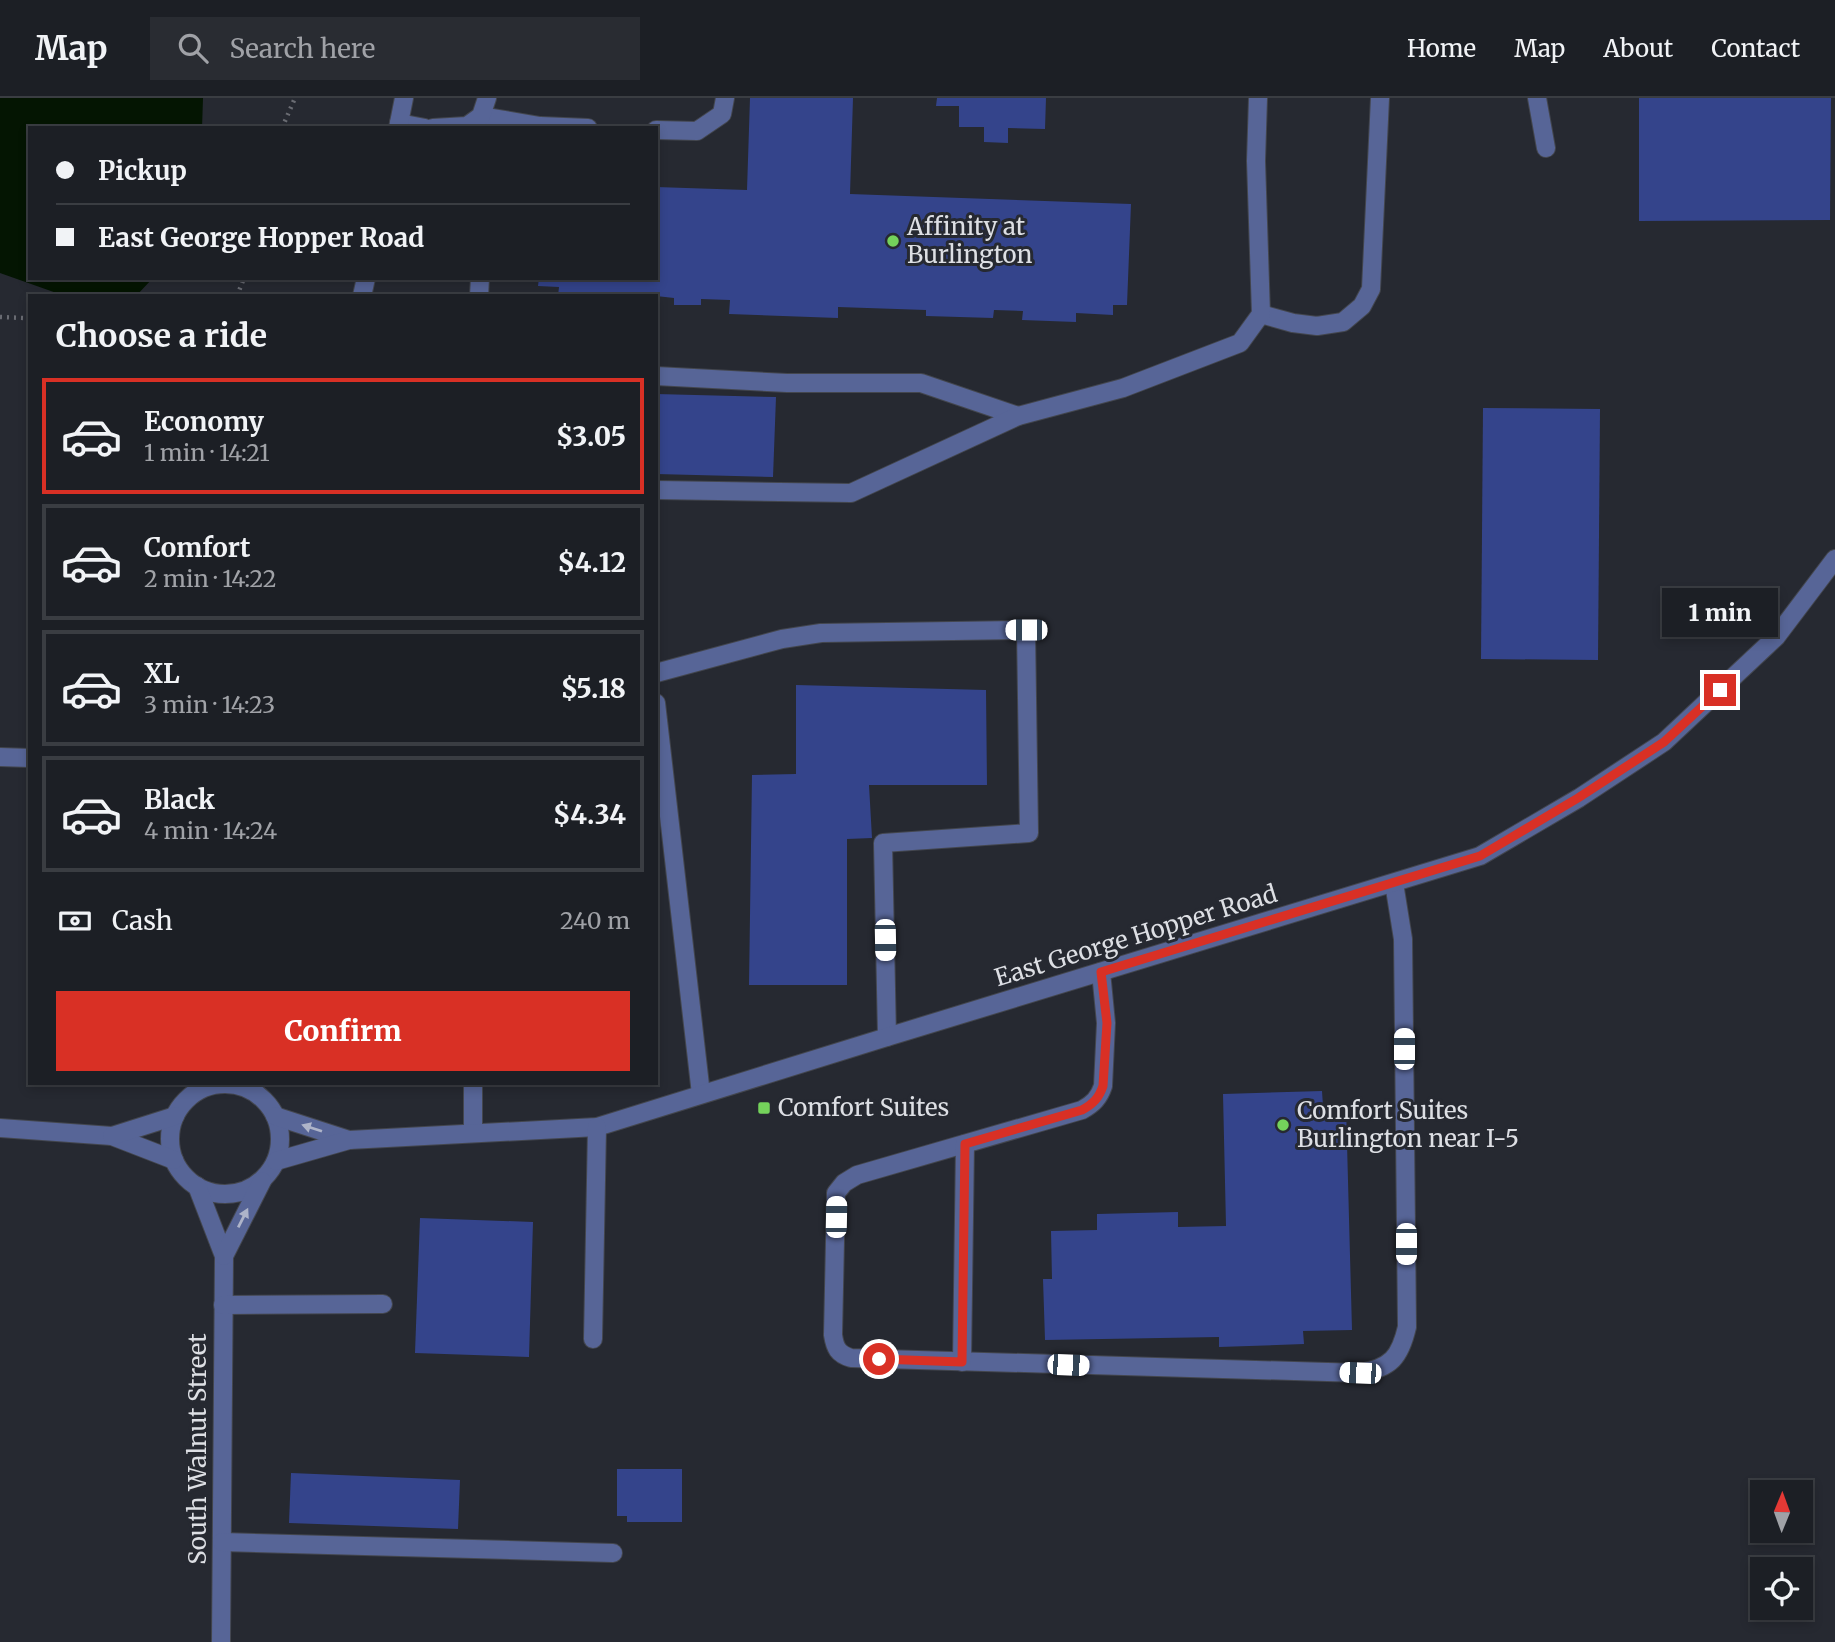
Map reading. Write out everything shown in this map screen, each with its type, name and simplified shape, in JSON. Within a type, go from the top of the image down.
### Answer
[{"type":"street","points":[[398,125],[404,98]]},
{"type":"street","points":[[472,123],[486,98]]},
{"type":"street","points":[[658,130],[696,131],[722,114],[725,98]]},
{"type":"street","points":[[658,490],[851,493],[1018,416],[1123,388],[1240,343],[1261,314],[1256,162],[1258,98]]},
{"type":"street","points":[[1261,314],[1317,326],[1343,322],[1362,306],[1371,289],[1380,98]]},
{"type":"street","points":[[1537,98],[1546,148]]},
{"type":"street","points":[[449,126],[472,123],[540,126]]},
{"type":"street","points":[[658,376],[787,383],[921,383],[1018,416]]},
{"type":"street","name":"East George Hopper Road","points":[[276,1161],[349,1140],[597,1127],[1480,856],[1578,798],[1664,742],[1776,637],[1835,559]]},
{"type":"street","points":[[658,672],[782,639],[821,633],[1026,630],[1029,833],[883,844],[887,1037]]},
{"type":"street","points":[[658,719],[701,1094]]},
{"type":"street","points":[[0,757],[28,758]]},
{"type":"street","points":[[1101,972],[1107,1023],[1103,1086],[1100,1095],[1089,1106],[857,1175],[844,1183],[836,1193],[833,1335],[837,1350],[842,1355],[851,1359],[1360,1373],[1377,1371],[1391,1362],[1402,1347],[1407,1327],[1403,939],[1394,883]]},
{"type":"street","points":[[218,1085],[199,1088],[187,1099],[175,1116],[170,1145],[174,1160],[183,1175],[197,1186],[213,1193],[231,1194],[248,1189],[262,1180],[276,1161],[280,1146],[280,1131],[267,1103],[254,1088],[233,1085]]},
{"type":"street","points":[[473,1085],[473,1133]]},
{"type":"street","points":[[112,1136],[175,1116]]},
{"type":"street","name":"East George Hopper Road","points":[[275,1116],[349,1140]]},
{"type":"street","points":[[593,1339],[597,1127]]},
{"type":"street","points":[[0,1128],[112,1136],[174,1160]]},
{"type":"street","points":[[962,1362],[965,1144]]},
{"type":"street","name":"South Walnut Street","points":[[224,1256],[262,1180]]},
{"type":"street","name":"South Walnut Street","points":[[197,1186],[224,1256],[221,1642]]},
{"type":"street","points":[[223,1305],[383,1304]]},
{"type":"street","points":[[222,1542],[613,1553]]},
{"type":"path","points":[[283,126],[295,98]]},
{"type":"path","points":[[0,317],[24,318],[28,321]]},
{"type":"shaded area","points":[[0,98],[203,98],[202,126],[28,126],[28,280],[151,280],[138,294],[59,294],[0,273]]},
{"type":"building","name":"Affinity at Burlington","points":[[750,98],[853,98],[850,194],[1131,204],[1127,305],[1113,305],[1113,315],[1076,313],[1076,322],[1022,320],[1023,311],[994,310],[993,318],[926,316],[926,310],[838,307],[838,318],[729,314],[730,300],[701,299],[701,305],[674,305],[674,298],[658,296],[658,294],[558,294],[559,287],[538,286],[539,280],[658,280],[658,187],[747,190]]},
{"type":"building","points":[[937,98],[1046,98],[1045,129],[1008,128],[1008,143],[984,142],[984,127],[959,127],[959,106],[936,106]]},
{"type":"building","points":[[1639,98],[1831,98],[1830,220],[1639,221]]},
{"type":"building","points":[[658,394],[776,397],[773,477],[658,474]]},
{"type":"building","points":[[1483,408],[1600,409],[1598,660],[1481,659]]},
{"type":"building","points":[[796,685],[986,690],[987,785],[869,785],[872,838],[847,839],[847,985],[749,985],[752,775],[796,774]]},
{"type":"building","points":[[1322,1091],[1323,1106],[1346,1106],[1352,1330],[1303,1331],[1304,1344],[1219,1347],[1219,1337],[1045,1340],[1043,1279],[1052,1279],[1051,1231],[1097,1230],[1097,1214],[1178,1212],[1178,1227],[1226,1226],[1223,1094]]},
{"type":"building","points":[[420,1218],[533,1222],[529,1357],[415,1353]]},
{"type":"building","points":[[617,1469],[682,1469],[682,1522],[627,1522],[627,1516],[617,1516]]},
{"type":"building","points":[[291,1473],[460,1480],[458,1529],[289,1523]]},
{"type":"place","name":"Affinity at Burlington","points":[[893,241]]},
{"type":"place","name":"Comfort Suites","points":[[764,1108]]},
{"type":"place","name":"Comfort Suites Burlington near I-5","points":[[1283,1125]]},
{"type":"route","points":[[879,1359],[962,1362],[965,1144],[1082,1110],[1100,1095],[1103,1086],[1107,1023],[1101,972],[1480,856],[1578,798],[1664,742],[1720,690]]}]
